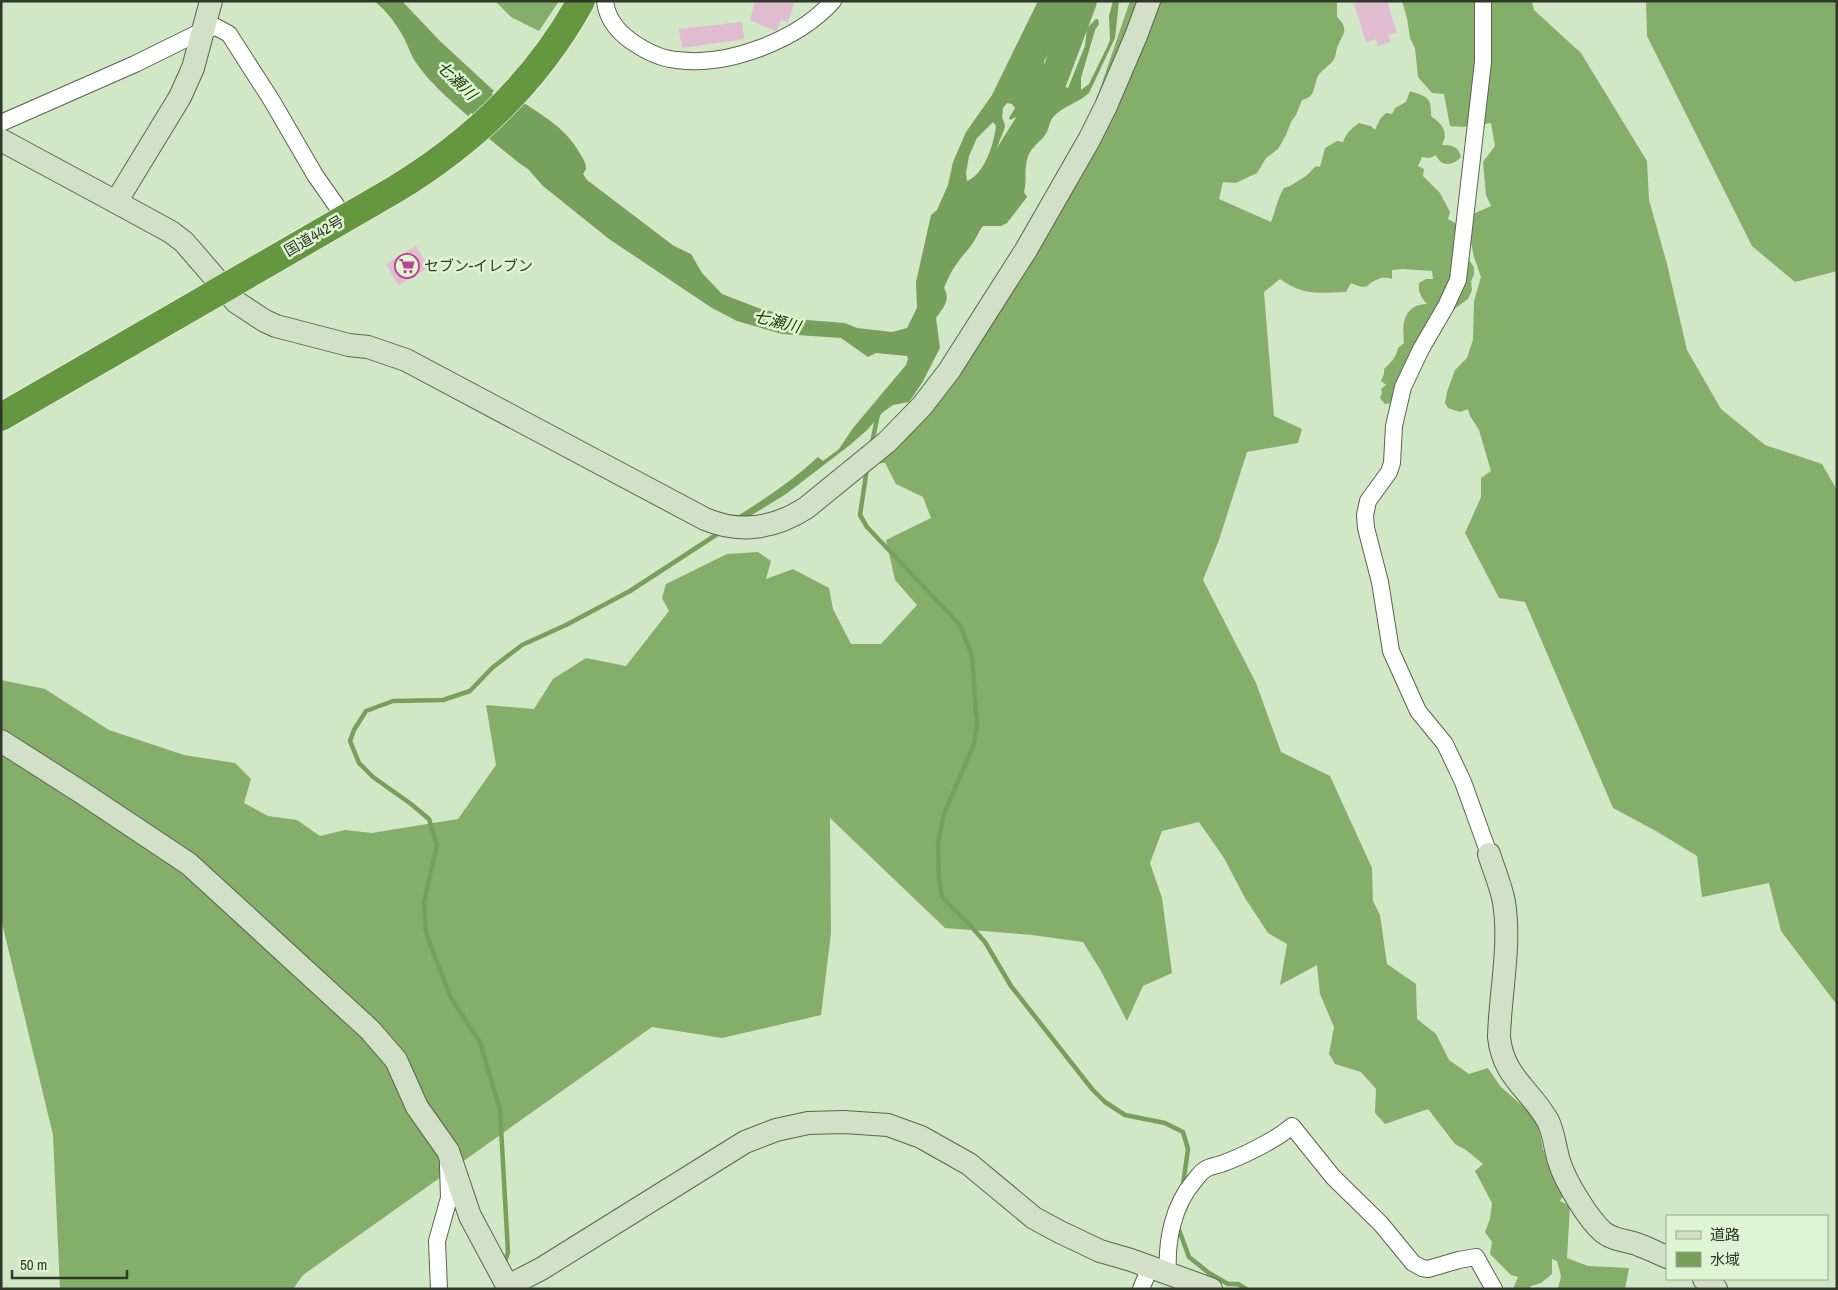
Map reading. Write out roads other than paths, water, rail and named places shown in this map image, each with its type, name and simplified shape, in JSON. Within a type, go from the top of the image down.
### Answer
[{"type":"highway","name":"国道442号","points":[[1,417],[413,179],[456,148],[498,111],[526,82],[589,2]]},
{"type":"street","points":[[116,202],[180,97],[193,68],[211,1]]},
{"type":"street","points":[[589,2],[607,13],[611,22],[625,37],[636,45],[658,55],[675,60],[690,61],[725,58],[759,48],[803,26],[833,1]]},
{"type":"street","points":[[1,140],[171,232],[184,242],[236,302],[270,323],[349,345],[368,347],[406,360],[705,519],[721,525],[738,528],[755,527],[775,524],[795,516],[806,508],[887,442],[922,406],[949,371],[1026,250],[1089,140],[1106,106],[1149,1]]},
{"type":"street","points":[[1484,1],[1483,62],[1458,280],[1403,387],[1394,426],[1392,463],[1384,481],[1368,501],[1365,515],[1366,528],[1380,582],[1391,651],[1418,711],[1445,744],[1463,782],[1499,882],[1506,916],[1506,943],[1499,1037],[1500,1049],[1504,1059],[1509,1070],[1540,1108],[1549,1123],[1564,1174],[1593,1220],[1603,1232],[1613,1238],[1636,1244],[1666,1257]]},
{"type":"street","points":[[1,122],[135,64],[204,30],[216,27],[229,34],[272,101],[315,175],[345,218]]},
{"type":"street","points":[[1,741],[189,864],[370,1030],[396,1060],[417,1107],[448,1151],[470,1216],[509,1287],[745,1142],[776,1130],[808,1123],[844,1122],[888,1125],[921,1137],[969,1164],[1034,1218],[1100,1251],[1211,1289]]},
{"type":"street","points":[[1141,1289],[1167,1259],[1170,1234],[1176,1212],[1186,1190],[1205,1169],[1222,1164],[1281,1135],[1292,1126],[1333,1177],[1382,1224],[1413,1263],[1428,1269],[1476,1257],[1494,1289]]},
{"type":"street","points":[[439,1289],[437,1241],[449,1198],[448,1151]]},
{"type":"street","points":[[1705,1280],[1716,1289]]},
{"type":"water","points":[[374,1],[402,1],[440,41],[494,91],[468,116],[422,71],[413,58],[396,24]]},
{"type":"water","points":[[1038,1],[1086,1],[1044,61],[1046,69],[1052,78],[1068,88],[1085,46],[1087,28],[1098,19],[1099,24],[1095,30],[1081,78],[1081,90],[1089,84],[1108,45],[1110,40],[1109,16],[1113,1],[1119,1],[1115,38],[1089,93],[1053,117],[1043,138],[1028,156],[1024,192],[1027,197],[1007,223],[1001,226],[983,226],[949,276],[944,288],[947,296],[945,304],[936,318],[940,348],[922,383],[909,402],[893,405],[883,412],[850,445],[786,494],[747,518],[736,517],[799,474],[818,457],[823,461],[839,449],[853,428],[906,365],[907,356],[876,353],[868,357],[841,338],[782,334],[737,321],[712,308],[609,239],[543,186],[528,169],[487,137],[499,126],[528,151],[553,161],[551,149],[510,117],[524,103],[554,124],[574,144],[585,162],[586,169],[583,174],[587,180],[674,246],[691,254],[702,273],[722,294],[761,309],[807,320],[845,323],[857,328],[892,332],[907,328],[917,308],[916,282],[931,215],[937,210],[948,185],[953,162],[966,132],[992,95]],"holes":[[[1007,103],[1012,104],[1015,108],[1009,118],[1010,120],[1016,117],[1017,122],[1014,147],[1000,185],[985,214],[981,216],[978,213],[979,208],[990,177],[995,152],[1004,130],[1005,125],[1002,117],[1003,108]],[[993,122],[996,126],[988,157],[979,172],[967,181],[966,173],[969,156],[977,138]]]},
{"type":"waterway","name":"七瀬川","points":[[963,224],[991,184],[1049,91],[1083,1]]},
{"type":"waterway","name":"七瀬川","points":[[454,79],[570,181]]},
{"type":"waterway","points":[[872,443],[878,414]]},
{"type":"waterway","points":[[867,468],[860,515],[867,527],[960,625],[972,656],[977,725],[974,744],[944,814],[938,843],[939,879],[942,897],[985,942],[1011,986],[1092,1089],[1105,1102],[1125,1115],[1165,1123],[1183,1132],[1188,1149],[1183,1185]]},
{"type":"waterway","points":[[504,1265],[508,1252],[500,1110],[480,1042],[451,998],[426,933],[424,902],[437,845],[429,819],[373,777],[359,763],[350,741],[354,730],[366,711],[393,701],[443,700],[470,691],[492,668],[522,645],[566,625],[630,591],[719,533]]},
{"type":"waterway","points":[[1178,1227],[1189,1257],[1209,1273],[1228,1284],[1238,1284],[1246,1289]]},
{"type":"place","name":"セブン-イレブン","points":[[407,266]]}]
